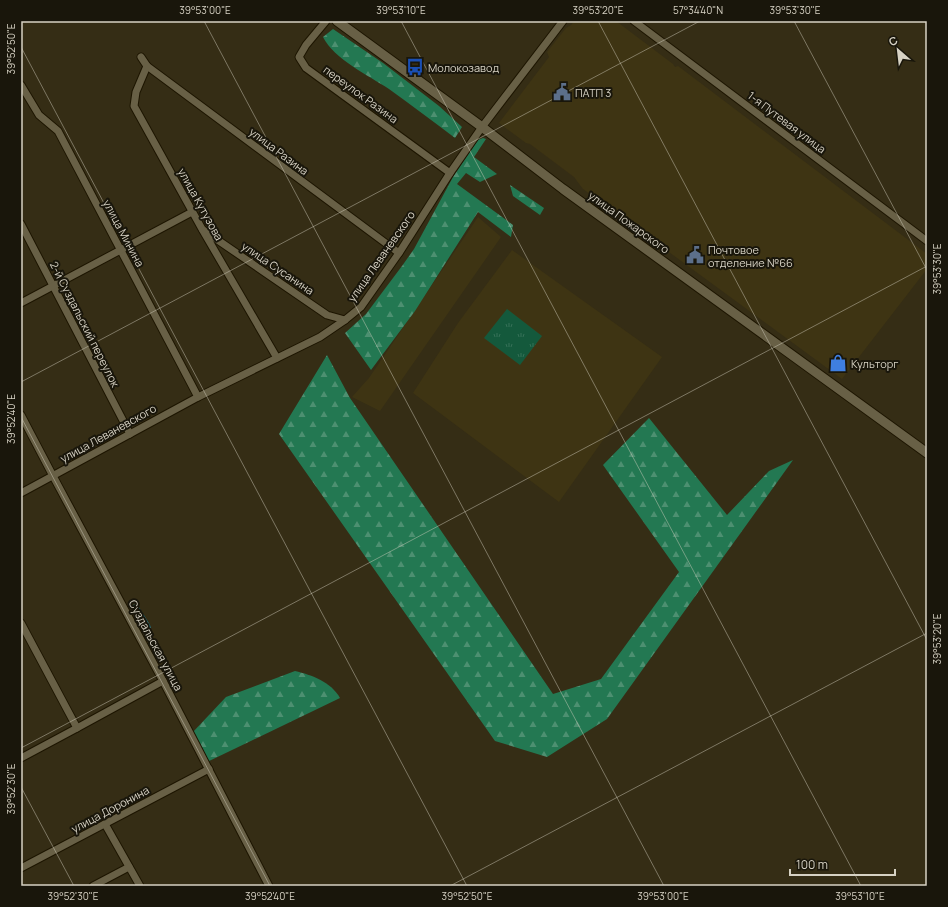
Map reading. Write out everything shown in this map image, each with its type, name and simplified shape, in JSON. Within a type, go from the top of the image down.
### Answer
[{"type":"street","name":"переулок Разина","points":[[326,21],[306,45],[299,57],[306,68],[450,173]]},
{"type":"street","name":"улица Пожарского","points":[[337,21],[576,198],[927,453]]},
{"type":"street","name":"улица Леваневского","points":[[21,493],[198,397],[320,337],[361,308],[482,127],[563,21]]},
{"type":"street","name":"1-я Путевая улица","points":[[634,21],[927,240]]},
{"type":"street","points":[[141,57],[147,66]]},
{"type":"street","name":"улица Кутузова","points":[[147,66],[136,92],[134,106],[192,212],[277,358]]},
{"type":"street","name":"улица Разина","points":[[147,66],[399,253]]},
{"type":"street","name":"улица Минина","points":[[21,85],[39,115],[58,131],[198,397]]},
{"type":"street","points":[[21,303],[192,212]]},
{"type":"street","name":"2-й Суздальский переулок","points":[[21,224],[130,434]]},
{"type":"street","name":"улица Сусанина","points":[[202,229],[327,315],[345,320]]},
{"type":"street","name":"Суздальская улица","points":[[21,415],[163,681],[269,886]]},
{"type":"street","points":[[21,623],[77,728]]},
{"type":"street","points":[[21,758],[163,681]]},
{"type":"street","name":"улица Доронина","points":[[21,868],[209,769]]},
{"type":"street","points":[[106,824],[140,886]]},
{"type":"street","points":[[93,886],[129,867]]},
{"type":"shaded area","points":[[574,21],[616,21],[675,67],[678,66],[927,254],[927,269],[842,379],[583,189],[574,177],[499,123],[549,57],[547,52],[566,28]]},
{"type":"shaded area","points":[[478,217],[501,237],[380,411],[352,397],[369,378]]},
{"type":"shaded area","points":[[512,250],[662,357],[559,502],[413,393],[458,323]]},
{"type":"green space","points":[[333,29],[383,63],[439,106],[462,127],[455,138],[389,89],[352,66],[335,52],[323,37]]},
{"type":"green space","points":[[483,138],[486,139],[474,157],[497,174],[480,182],[466,173],[457,184],[513,225],[511,237],[478,212],[415,311],[371,370],[345,333],[366,314],[402,266],[414,249],[453,177],[478,140]]},
{"type":"green space","points":[[510,185],[544,208],[540,215],[513,196]]},
{"type":"green space","points":[[507,309],[542,336],[520,365],[484,338]]},
{"type":"green space","points":[[327,355],[350,398],[553,694],[601,679],[679,572],[603,465],[649,418],[727,515],[769,471],[793,460],[607,719],[547,757],[495,741],[279,434]]},
{"type":"green space","points":[[295,671],[326,683],[340,698],[207,762],[193,732],[226,697]]},
{"type":"water","points":[[137,604],[150,625],[151,628],[149,630],[141,624],[135,614],[132,607],[133,605]]},
{"type":"place","name":"Молокозавод","points":[[415,67]]},
{"type":"place","name":"ПАТП 3","points":[[562,92]]},
{"type":"place","name":"Почтовое отделение №66","points":[[695,255]]},
{"type":"place","name":"Культорг","points":[[838,363]]}]
